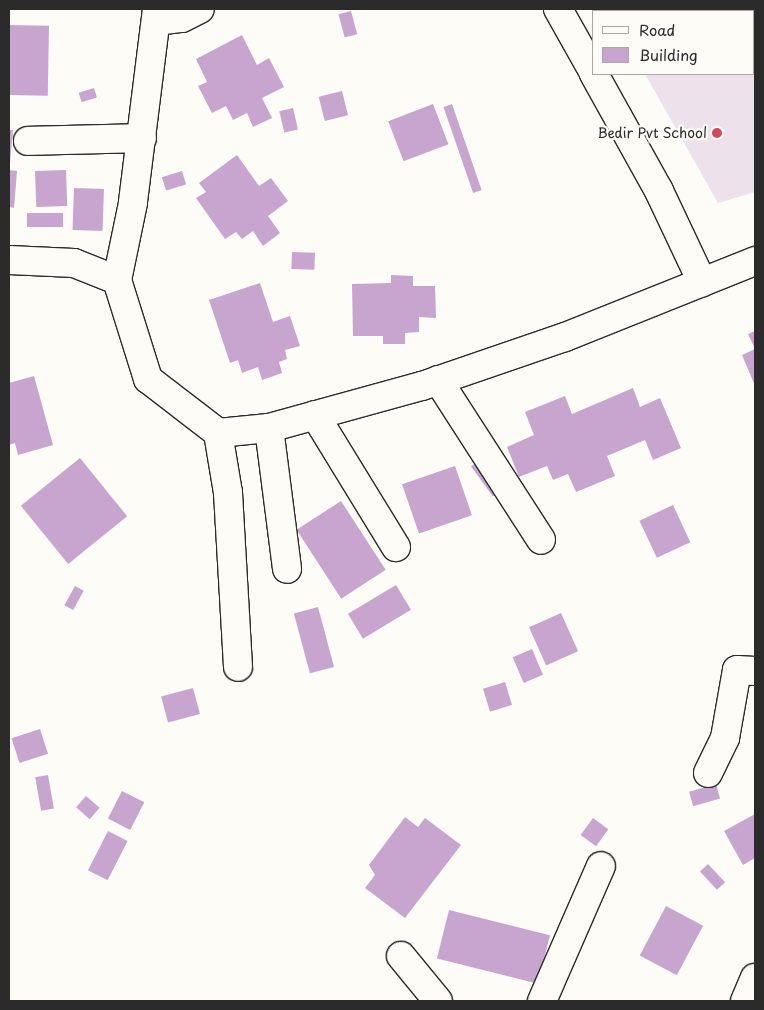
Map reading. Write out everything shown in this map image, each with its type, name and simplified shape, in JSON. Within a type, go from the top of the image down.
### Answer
[{"type":"street","points":[[200,9],[182,18],[156,15],[142,138],[116,280],[148,379],[218,433],[228,493],[238,667]]},
{"type":"street","points":[[558,9],[592,68]]},
{"type":"street","points":[[596,75],[659,192],[702,282]]},
{"type":"street","points":[[28,141],[142,138]]},
{"type":"street","points":[[9,260],[74,263],[116,280]]},
{"type":"street","points":[[218,433],[269,428],[438,380],[565,337],[755,261]]},
{"type":"street","points":[[438,380],[542,540]]},
{"type":"street","points":[[315,415],[396,547]]},
{"type":"street","points":[[269,428],[287,569]]},
{"type":"street","points":[[708,773],[725,738],[737,670],[755,671]]},
{"type":"street","points":[[542,1001],[601,866]]},
{"type":"street","points":[[401,956],[438,1001]]},
{"type":"street","points":[[745,1001],[755,978]]},
{"type":"shaded area","name":"Bedir Pvt School","points":[[609,9],[755,9],[755,192],[718,203],[646,75],[754,75],[754,10]]},
{"type":"building","points":[[351,11],[357,34],[345,38],[338,14]]},
{"type":"building","points":[[9,25],[49,26],[48,96],[9,95]]},
{"type":"building","points":[[242,35],[257,65],[269,58],[284,87],[262,98],[272,118],[253,127],[247,113],[233,120],[226,106],[212,113],[198,86],[207,82],[196,59]]},
{"type":"building","points":[[94,88],[97,98],[82,102],[79,93]]},
{"type":"building","points":[[342,91],[348,115],[325,121],[319,97]]},
{"type":"building","points":[[433,104],[448,144],[404,161],[388,121]]},
{"type":"building","points":[[452,104],[482,190],[473,193],[443,107]]},
{"type":"building","points":[[293,108],[298,129],[284,133],[279,111]]},
{"type":"building","points":[[9,130],[13,130],[10,163],[9,163]]},
{"type":"building","points":[[237,155],[259,186],[271,178],[288,201],[268,216],[280,233],[263,246],[253,231],[242,239],[236,232],[225,239],[196,198],[206,192],[199,183]]},
{"type":"building","points":[[9,170],[17,171],[14,208],[9,207]]},
{"type":"building","points":[[66,170],[67,206],[36,207],[35,171]]},
{"type":"building","points":[[182,171],[186,184],[166,191],[162,177]]},
{"type":"building","points":[[74,188],[104,189],[103,231],[73,230]]},
{"type":"building","points":[[27,213],[63,213],[63,227],[27,227]]},
{"type":"building","points":[[292,252],[315,253],[314,270],[291,269]]},
{"type":"building","points":[[391,275],[413,276],[413,286],[435,286],[436,318],[419,317],[419,332],[405,333],[405,344],[383,344],[383,336],[353,336],[352,284],[391,283]]},
{"type":"building","points":[[260,283],[273,322],[290,316],[300,346],[285,350],[287,359],[279,362],[282,373],[262,380],[258,367],[242,373],[238,360],[230,363],[209,300]]},
{"type":"building","points":[[755,331],[755,349],[748,334]]},
{"type":"building","points":[[755,349],[755,386],[742,355]]},
{"type":"building","points":[[34,376],[53,445],[18,455],[15,443],[9,445],[9,383]]},
{"type":"building","points":[[633,388],[640,407],[660,398],[681,448],[653,460],[645,440],[607,456],[615,476],[576,492],[568,474],[553,480],[547,466],[519,477],[507,447],[534,435],[525,412],[565,396],[572,414]]},
{"type":"building","points":[[80,458],[127,516],[68,564],[21,506]]},
{"type":"building","points":[[480,460],[502,490],[493,496],[471,466]]},
{"type":"building","points":[[455,466],[472,515],[419,533],[402,484]]},
{"type":"building","points":[[341,501],[386,570],[341,599],[297,530]]},
{"type":"building","points":[[673,505],[690,542],[657,558],[639,521]]},
{"type":"building","points":[[396,585],[411,610],[363,639],[348,614]]},
{"type":"building","points":[[75,586],[84,591],[73,610],[64,605]]},
{"type":"building","points":[[318,607],[334,667],[310,673],[294,613]]},
{"type":"building","points":[[561,613],[578,651],[546,666],[529,627]]},
{"type":"building","points":[[532,649],[543,675],[524,683],[513,657]]},
{"type":"building","points":[[505,682],[512,705],[490,712],[483,689]]},
{"type":"building","points":[[193,688],[200,714],[168,723],[161,697]]},
{"type":"building","points":[[40,729],[48,754],[20,763],[11,738]]},
{"type":"building","points":[[48,775],[54,808],[41,811],[35,777]]},
{"type":"building","points":[[716,784],[720,798],[693,806],[689,792]]},
{"type":"building","points":[[122,791],[144,802],[130,830],[108,819]]},
{"type":"building","points":[[86,796],[100,808],[90,819],[76,807]]},
{"type":"building","points":[[755,814],[755,858],[743,865],[724,831]]},
{"type":"building","points":[[405,817],[418,827],[425,818],[461,845],[405,918],[365,888],[375,875],[369,865]]},
{"type":"building","points":[[593,818],[608,829],[596,846],[581,835]]},
{"type":"building","points":[[108,831],[128,841],[108,880],[88,870]]},
{"type":"building","points":[[708,864],[725,882],[717,890],[700,872]]},
{"type":"building","points":[[666,906],[703,926],[677,975],[640,955]]},
{"type":"building","points":[[449,910],[550,935],[538,984],[437,959]]},
{"type":"place","name":"Bedir Pvt School","points":[[717,133]]}]
